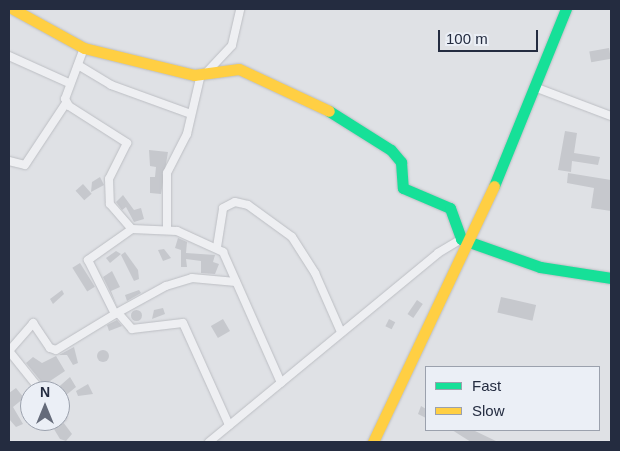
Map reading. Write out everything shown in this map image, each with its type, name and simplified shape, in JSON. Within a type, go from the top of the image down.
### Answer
[{"type":"street","points":[[12,9],[84,48],[204,73],[239,69],[350,122],[398,155],[403,188],[454,211],[465,240],[540,267],[611,278]]},
{"type":"street","points":[[167,229],[167,173],[187,134],[191,114],[204,73],[232,45],[240,9]]},
{"type":"street","points":[[374,442],[465,240],[537,88],[566,9]]},
{"type":"street","points":[[9,161],[25,165],[66,103],[69,83],[84,48]]},
{"type":"street","points":[[9,56],[69,83]]},
{"type":"street","points":[[78,65],[111,85],[191,114]]},
{"type":"street","points":[[537,88],[611,116]]},
{"type":"street","points":[[66,103],[127,143],[109,180],[108,196],[132,228]]},
{"type":"street","points":[[281,383],[236,282],[217,247],[223,208],[235,202],[248,205],[292,237],[315,273],[341,332]]},
{"type":"street","points":[[217,247],[167,229],[132,228],[88,260],[117,314],[132,329],[183,323],[229,426]]},
{"type":"street","points":[[209,442],[341,332],[465,240]]},
{"type":"street","points":[[33,381],[9,351],[33,323],[50,348],[56,350],[166,286],[192,278],[236,282]]},
{"type":"building","points":[[609,48],[611,59],[591,62],[589,51]]},
{"type":"building","points":[[565,131],[577,133],[574,153],[600,157],[598,165],[572,161],[571,172],[558,170]]},
{"type":"building","points":[[149,150],[168,152],[161,194],[150,193],[150,177],[155,177],[156,167],[150,166]]},
{"type":"building","points":[[568,173],[611,180],[611,211],[591,208],[594,188],[567,183]]},
{"type":"building","points":[[100,177],[104,185],[91,192],[92,182]]},
{"type":"building","points":[[83,184],[92,194],[84,200],[76,191]]},
{"type":"building","points":[[123,195],[134,210],[141,208],[144,219],[134,222],[126,207],[122,210],[116,202]]},
{"type":"building","points":[[178,238],[187,242],[186,253],[215,255],[213,262],[219,264],[215,274],[201,273],[201,261],[186,259],[187,267],[181,267],[181,250],[175,248]]},
{"type":"building","points":[[164,249],[171,258],[163,261],[158,250]]},
{"type":"building","points":[[116,251],[121,254],[110,263],[106,258]]},
{"type":"building","points":[[125,252],[138,270],[139,279],[134,281],[121,255]]},
{"type":"building","points":[[80,263],[95,287],[87,292],[72,268]]},
{"type":"building","points":[[112,271],[120,287],[111,291],[117,306],[103,277]]},
{"type":"building","points":[[62,290],[64,294],[53,304],[50,299]]},
{"type":"building","points":[[139,290],[141,293],[127,301],[125,295]]},
{"type":"building","points":[[501,297],[536,305],[532,321],[497,313]]},
{"type":"building","points":[[417,300],[423,304],[413,318],[407,314]]},
{"type":"building","points":[[163,308],[165,314],[152,319],[154,310]]},
{"type":"building","points":[[134,310],[138,310],[141,315],[140,319],[134,320],[131,317],[131,313]]},
{"type":"building","points":[[223,319],[230,331],[218,338],[211,326]]},
{"type":"building","points":[[389,319],[395,322],[392,329],[385,326]]},
{"type":"building","points":[[117,320],[122,326],[109,331],[107,325]]},
{"type":"building","points":[[74,347],[78,363],[73,365],[67,355],[59,355]]},
{"type":"building","points":[[101,350],[105,350],[109,356],[105,362],[101,362],[97,358],[97,354]]},
{"type":"building","points":[[56,356],[65,371],[50,381],[41,381],[26,363],[33,357],[42,363]]},
{"type":"building","points":[[70,377],[76,387],[70,392],[70,381],[65,381]]},
{"type":"building","points":[[88,384],[93,394],[78,396],[76,391]]},
{"type":"building","points":[[16,388],[20,393],[20,401],[13,407],[20,419],[20,425],[16,427],[9,419],[9,393]]},
{"type":"building","points":[[421,406],[425,408],[425,418],[418,414]]},
{"type":"building","points":[[55,431],[70,431],[72,434],[66,441],[60,439]]},
{"type":"building","points":[[454,431],[475,431],[498,442],[471,442]]},
{"type":"traffic: fast","points":[[494,186],[566,9]]},
{"type":"traffic: fast","points":[[329,111],[391,150],[401,162],[403,188],[450,208],[461,239],[540,267],[611,278]]},
{"type":"traffic: slow","points":[[13,9],[84,48],[194,75],[239,69],[329,111]]},
{"type":"traffic: slow","points":[[373,442],[494,186]]}]
